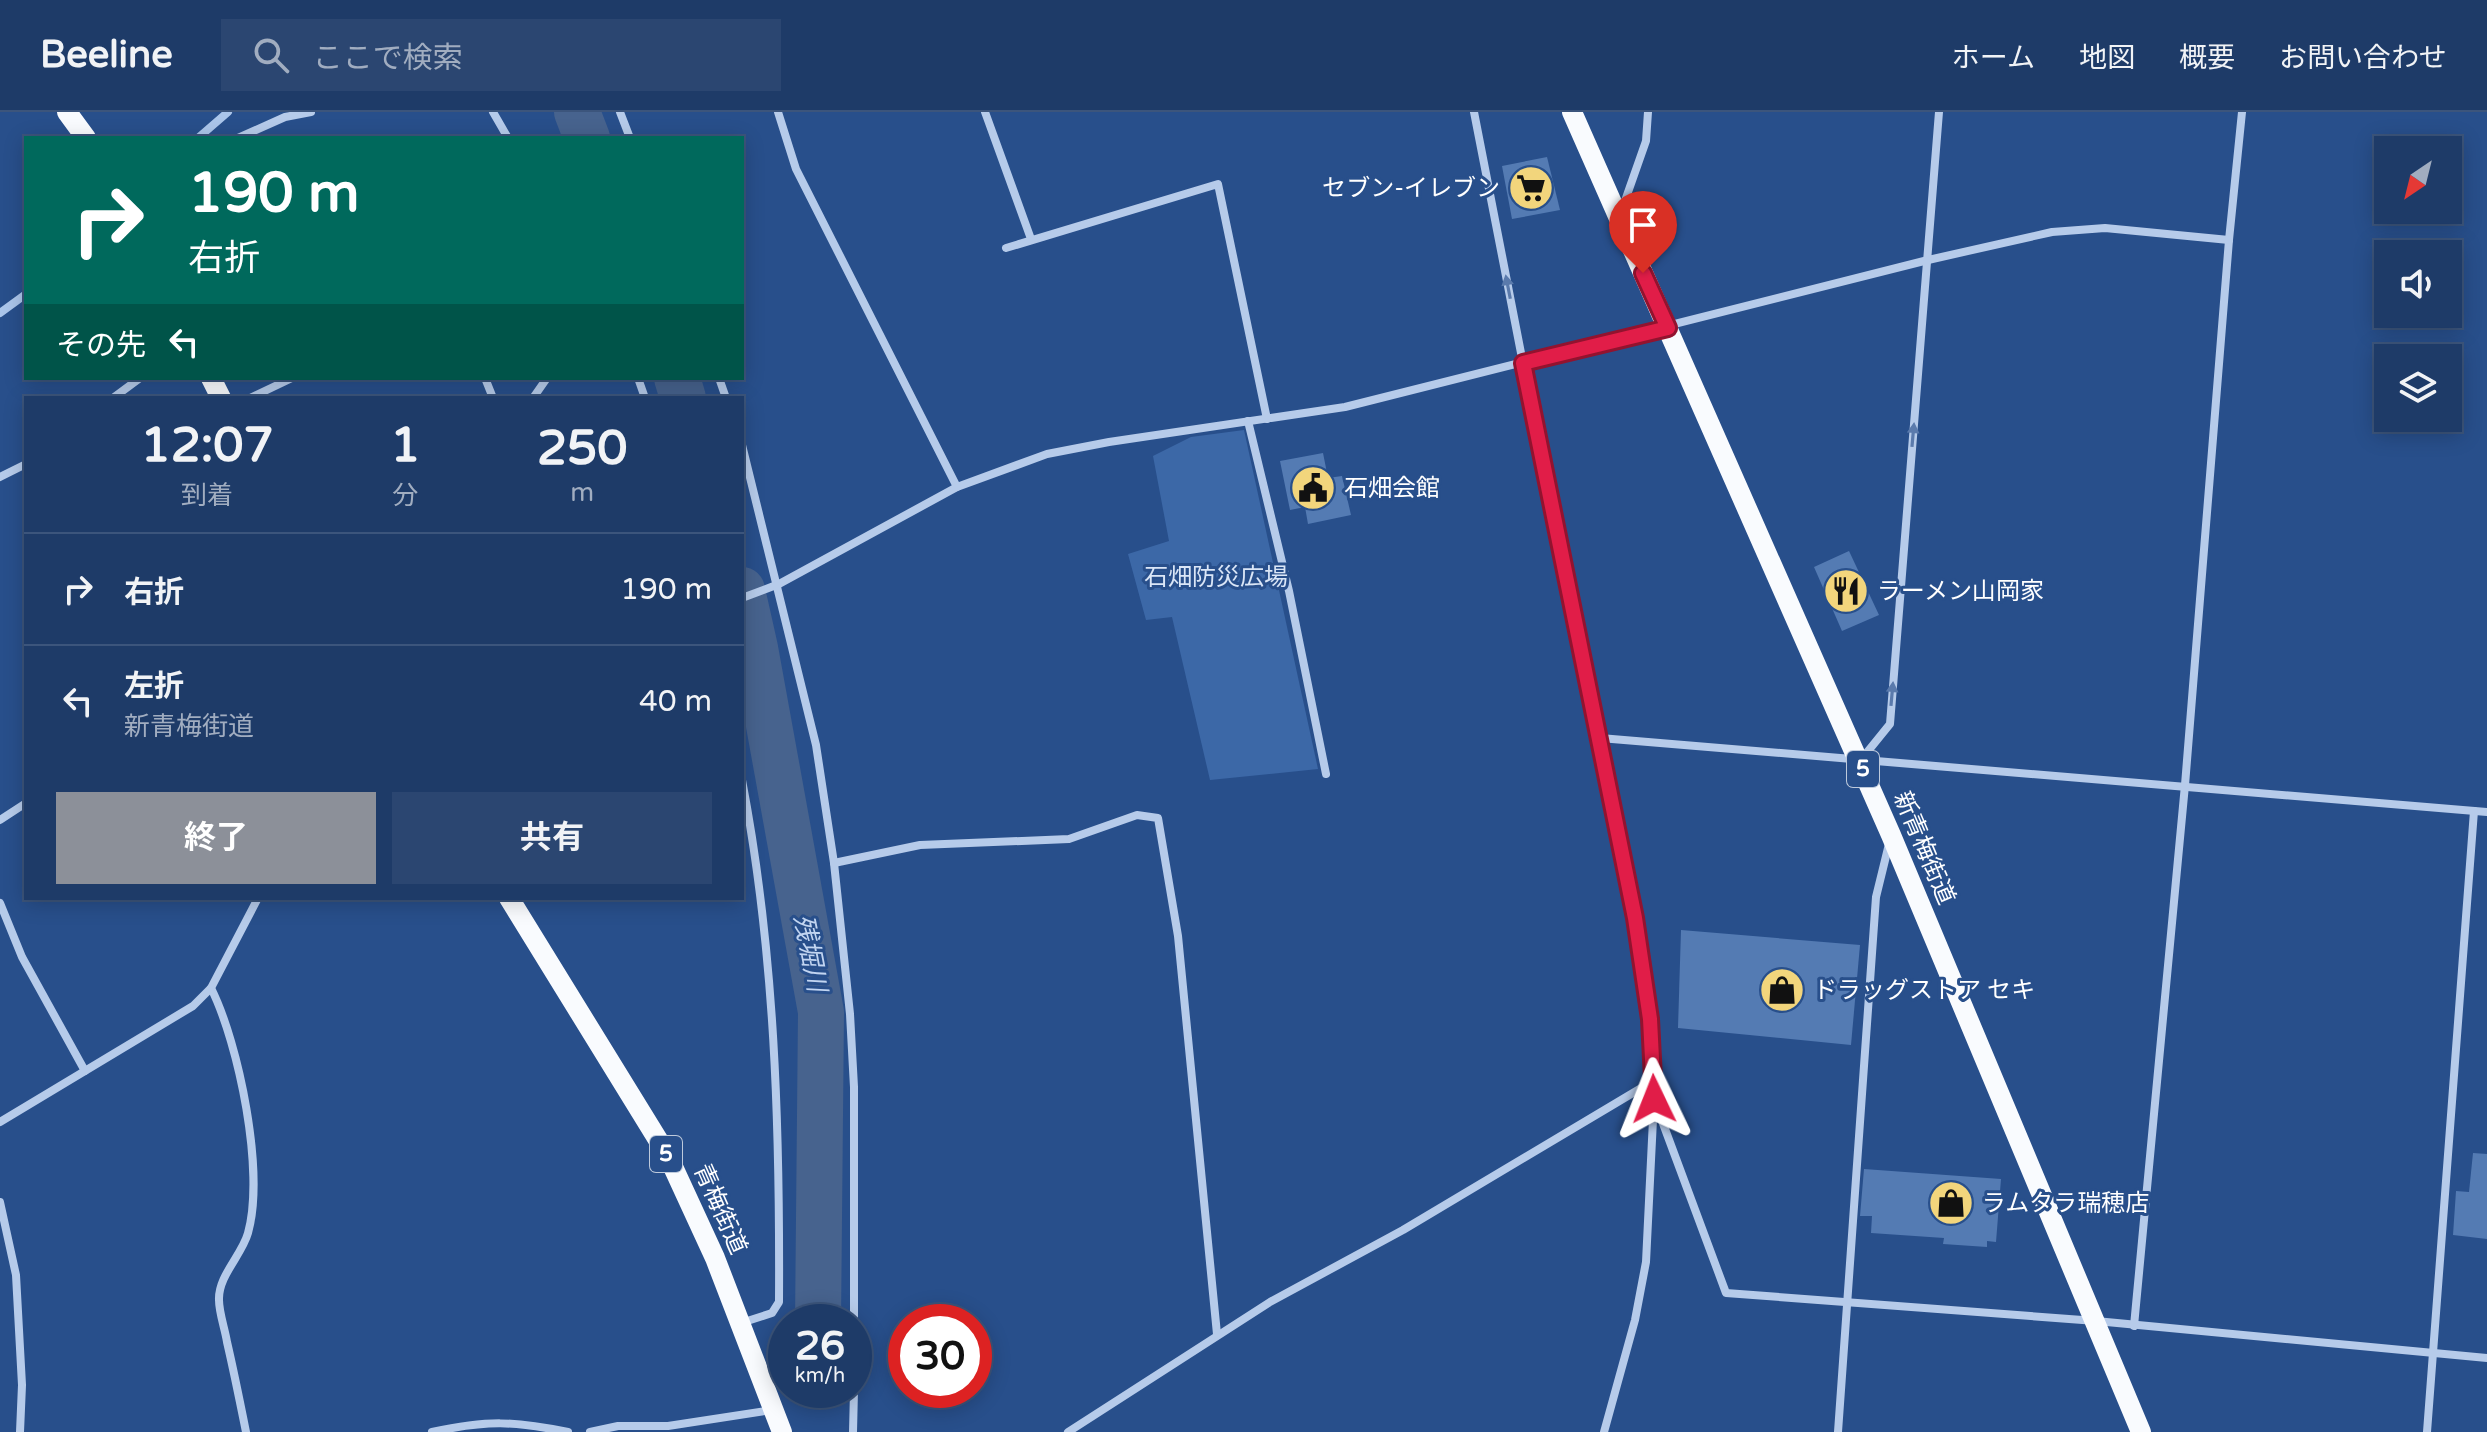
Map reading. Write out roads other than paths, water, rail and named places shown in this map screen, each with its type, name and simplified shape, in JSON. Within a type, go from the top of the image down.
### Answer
[{"type":"main road","points":[[67,112],[85,136]]},
{"type":"main road","name":"新青梅街道","points":[[1572,112],[1891,835],[2141,1432]]},
{"type":"main road","name":"青梅街道","points":[[510,900],[668,1156],[710,1248],[782,1432]]},
{"type":"street","points":[[242,136],[285,117],[311,112]]},
{"type":"street","points":[[493,112],[507,136]]},
{"type":"street","points":[[620,112],[629,136]]},
{"type":"street","points":[[778,112],[796,169],[957,487]]},
{"type":"street","points":[[985,112],[1031,239]]},
{"type":"street","points":[[1474,112],[1635,918],[1650,1019],[1654,1099],[1646,1262],[1635,1320],[1604,1432]]},
{"type":"street","points":[[1619,218],[1646,141],[1648,112]]},
{"type":"street","points":[[1859,762],[1890,724],[1939,112]]},
{"type":"street","points":[[2134,1326],[2185,785],[2242,112]]},
{"type":"street","points":[[1006,248],[1218,184],[1267,419]]},
{"type":"street","points":[[744,597],[775,586],[957,487],[1047,454],[1345,407],[1928,260],[2052,232],[2105,228],[2229,240]]},
{"type":"street","points":[[116,396],[137,380]]},
{"type":"street","points":[[254,396],[288,380]]},
{"type":"street","points":[[1248,421],[1289,591],[1326,774]]},
{"type":"street","points":[[744,454],[816,745],[834,863],[850,1014],[854,1087],[854,1304]]},
{"type":"street","points":[[0,477],[24,465]]},
{"type":"street","points":[[1600,738],[2487,812]]},
{"type":"street","points":[[740,1323],[772,1313],[779,1302],[775,1050],[764,929],[744,794]]},
{"type":"street","points":[[0,820],[24,804]]},
{"type":"street","points":[[2427,1432],[2474,811]]},
{"type":"street","points":[[834,863],[920,845],[1069,839],[1137,815],[1158,818],[1178,936],[1217,1334]]},
{"type":"street","points":[[1838,1432],[1876,897],[1891,835]]},
{"type":"street","points":[[0,1122],[193,1006],[211,988],[257,900]]},
{"type":"street","points":[[0,903],[22,957],[85,1071]]},
{"type":"street","points":[[211,988],[223,1011],[237,1061],[250,1132],[252,1205],[248,1235],[226,1275],[218,1298],[246,1432]]},
{"type":"street","points":[[1068,1432],[1217,1334],[1403,1230],[1653,1081]]},
{"type":"street","points":[[1654,1099],[1726,1293],[2096,1321],[2487,1358]]},
{"type":"street","points":[[0,1202],[16,1275],[22,1385],[20,1432]]},
{"type":"street","points":[[853,1432],[854,1408]]},
{"type":"street","points":[[590,1432],[618,1426],[668,1426],[773,1410]]},
{"type":"street","points":[[432,1432],[468,1424],[513,1421],[568,1432]]},
{"type":"waterway","points":[[200,136],[228,112]]},
{"type":"waterway","name":"残堀川","points":[[577,112],[586,136]]},
{"type":"waterway","points":[[0,313],[24,295]]},
{"type":"waterway","name":"残堀川","points":[[678,380],[682,396]]},
{"type":"waterway","name":"残堀川","points":[[744,599],[821,1012],[818,1304]]},
{"type":"place","name":"セブン-イレブン","points":[[1531,188]]},
{"type":"place","name":"石畑会館","points":[[1313,488]]},
{"type":"place","name":"ラーメン山岡家","points":[[1846,591]]},
{"type":"place","name":"ドラッグストア セキ","points":[[1782,990]]},
{"type":"place","name":"ラムタラ瑞穂店","points":[[1951,1203]]},
{"type":"park label","name":"石畑防災広場","points":[[1216,577]]}]
